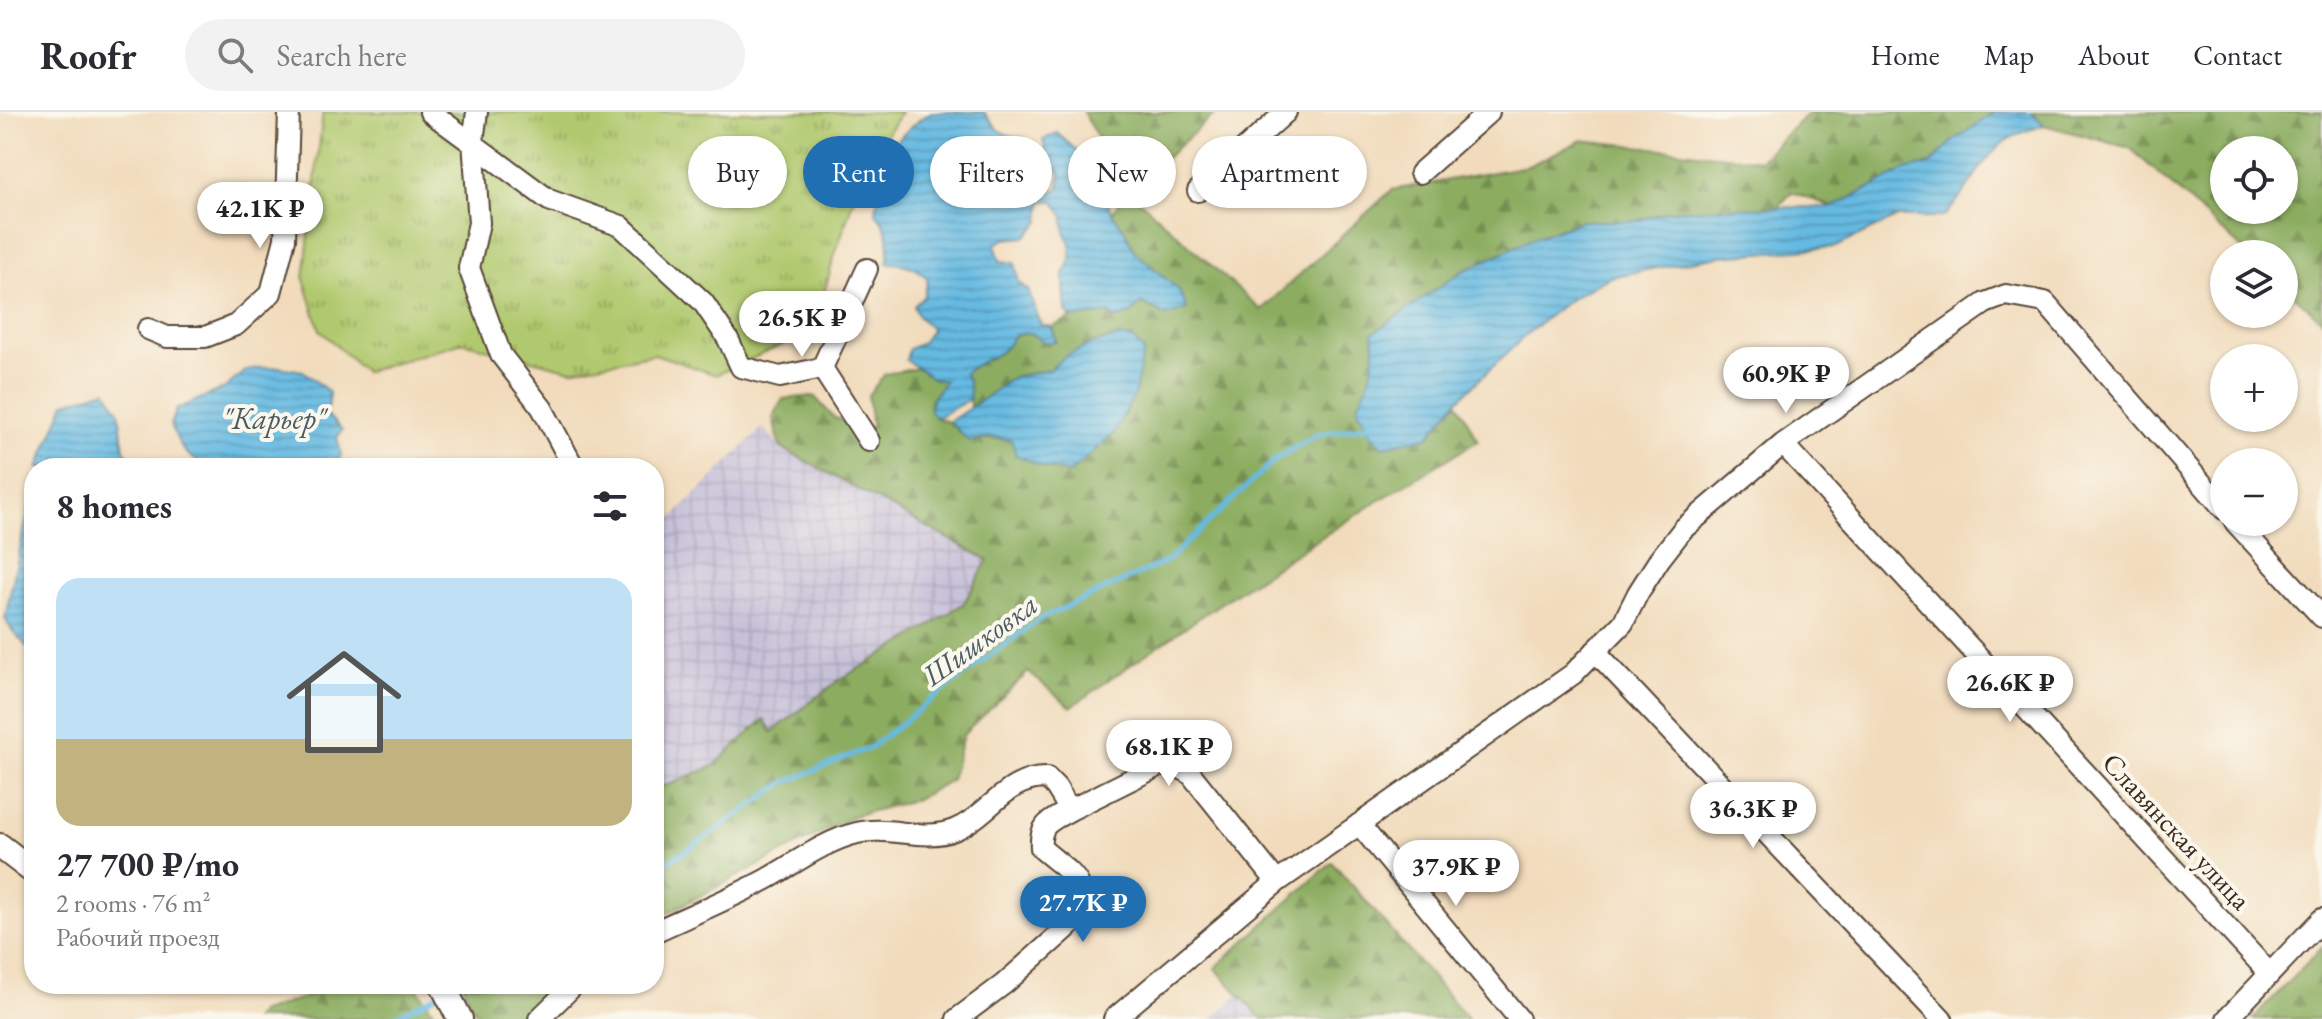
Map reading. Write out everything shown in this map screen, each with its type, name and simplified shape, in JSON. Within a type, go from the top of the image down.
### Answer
[{"type":"street","points":[[148,329],[167,337],[205,337],[236,325],[271,293],[285,239],[289,112]]},
{"type":"street","points":[[430,112],[549,200],[621,226],[703,302],[728,339],[741,367],[780,377],[822,368]]},
{"type":"street","points":[[477,112],[473,141],[479,223],[469,268],[501,355],[542,408],[569,458]]},
{"type":"street","points":[[1259,136],[1286,112]]},
{"type":"street","points":[[1420,173],[1489,112]]},
{"type":"street","points":[[822,368],[867,269]]},
{"type":"street","points":[[1114,1019],[1277,882],[1573,674],[1623,623],[1645,582],[1683,529],[1783,444],[1985,303],[2006,295],[2045,302],[2210,493]]},
{"type":"street","points":[[822,368],[869,441]]},
{"type":"street","name":"Славянская улица","points":[[1783,444],[2270,974]]},
{"type":"street","points":[[2248,536],[2322,617]]},
{"type":"street","points":[[1595,651],[1942,1019]]},
{"type":"street","points":[[957,1019],[1004,984],[1076,920],[1081,908],[1081,887],[1041,848],[1040,837],[1045,825],[1140,773],[1160,765],[1174,765],[1190,773],[1277,882]]},
{"type":"street","points":[[664,927],[761,882],[841,838],[875,830],[932,834],[951,832],[967,824],[1022,781],[1047,778],[1070,810]]},
{"type":"street","points":[[1359,824],[1519,1019]]},
{"type":"street","points":[[0,846],[24,864]]},
{"type":"street","points":[[2227,1019],[2322,919]]},
{"type":"street","points":[[447,994],[460,1019]]},
{"type":"street","points":[[539,1019],[565,994]]},
{"type":"shaded area","points":[[763,427],[780,447],[988,559],[964,603],[839,680],[772,733],[764,720],[714,766],[664,786],[664,526]]},
{"type":"shaded area","points":[[1244,988],[1272,1019],[1212,1019]]},
{"type":"green space","points":[[323,112],[901,112],[885,136],[803,136],[803,208],[851,208],[817,317],[789,342],[716,375],[655,354],[571,370],[462,342],[365,372],[320,330],[304,279]]},
{"type":"green space","points":[[1083,112],[1217,112],[1176,149],[1176,136],[1097,136]]},
{"type":"green space","points":[[1809,112],[1995,112],[1953,141],[1931,164],[1905,170],[1833,207],[1792,192],[1778,207],[1669,211],[1636,221],[1581,221],[1531,239],[1461,272],[1373,333],[1372,372],[1357,407],[1428,436],[1457,401],[1478,441],[1272,570],[1071,707],[1028,672],[963,735],[951,780],[914,800],[853,816],[664,915],[664,786],[714,766],[764,719],[772,732],[839,680],[964,603],[988,560],[780,447],[773,418],[783,399],[814,396],[834,418],[872,428],[868,395],[885,374],[919,368],[934,379],[945,381],[932,399],[930,411],[936,418],[949,422],[969,441],[991,438],[1011,440],[1070,473],[1089,454],[1119,337],[1092,344],[1064,357],[1049,370],[1013,377],[970,409],[969,383],[964,373],[997,355],[1014,335],[1031,333],[1044,342],[1055,342],[1052,327],[1071,318],[1110,313],[1141,303],[1166,316],[1124,229],[1112,213],[1116,208],[1148,208],[1261,310],[1392,190],[1528,166],[1582,140],[1760,160]]},
{"type":"green space","points":[[2032,112],[2322,112],[2322,320],[2298,299],[2298,240],[2232,240],[2215,224],[2298,224],[2298,136],[2210,136],[2210,220],[2130,148],[2044,125]]},
{"type":"green space","points":[[1332,862],[1468,1019],[1262,1019],[1215,968]]},
{"type":"green space","points":[[2322,947],[2322,1019],[2253,1019]]},
{"type":"green space","points":[[313,994],[421,994],[439,1019],[254,1019],[259,1013]]},
{"type":"green space","points":[[467,994],[546,994],[520,1019],[483,1019],[474,1010]]},
{"type":"water","points":[[932,112],[984,112],[1000,131],[1011,136],[930,136],[930,208],[1041,208],[1040,222],[1025,237],[1005,239],[995,244],[1000,261],[1015,263],[1019,283],[1028,290],[1041,325],[1052,327],[1056,342],[1044,342],[1030,333],[1014,335],[997,355],[964,373],[969,383],[970,399],[936,418],[930,411],[932,399],[945,381],[934,379],[906,360],[909,349],[922,343],[932,329],[918,316],[914,306],[924,296],[928,279],[909,266],[887,263],[888,236],[876,213],[876,208],[914,208],[914,136],[902,136]]},
{"type":"water","points":[[1995,112],[2032,112],[2044,125],[2007,140],[1994,151],[1943,217],[1898,217],[1836,247],[1719,256],[1610,277],[1569,300],[1528,333],[1457,401],[1428,437],[1383,446],[1372,436],[1357,407],[1372,371],[1373,333],[1461,272],[1531,239],[1581,221],[1636,221],[1669,211],[1833,207],[1905,170],[1931,164],[1953,141]]},
{"type":"water","points":[[1057,133],[1068,143],[1068,208],[1110,208],[1134,251],[1179,290],[1187,309],[1166,316],[1141,303],[1131,314],[1114,319],[1110,313],[1071,318],[1066,311],[1064,274],[1070,263],[1071,244],[1065,232],[1064,217],[1052,192],[1059,188],[1061,174],[1052,164],[1051,136]]},
{"type":"water","points":[[1119,337],[1133,339],[1144,351],[1134,396],[1115,432],[1070,473],[1046,468],[1016,455],[1011,440],[991,438],[969,441],[949,422],[1013,377],[1049,370],[1064,357],[1092,344]]},
{"type":"water","name":"\"Карьер\"","points":[[279,367],[303,371],[329,392],[325,413],[342,430],[337,437],[340,458],[192,458],[185,452],[171,424],[177,409],[225,388],[244,372]]},
{"type":"water","points":[[106,390],[119,411],[124,449],[128,458],[42,458],[65,403]]},
{"type":"water","points":[[24,531],[24,643],[5,617]]},
{"type":"waterway","name":"Шишковка","points":[[664,863],[784,783],[871,747],[1040,619],[1167,561],[1276,459],[1316,435],[1367,426]]},
{"type":"waterway","name":"Шишковка","points":[[390,1019],[439,994]]}]
